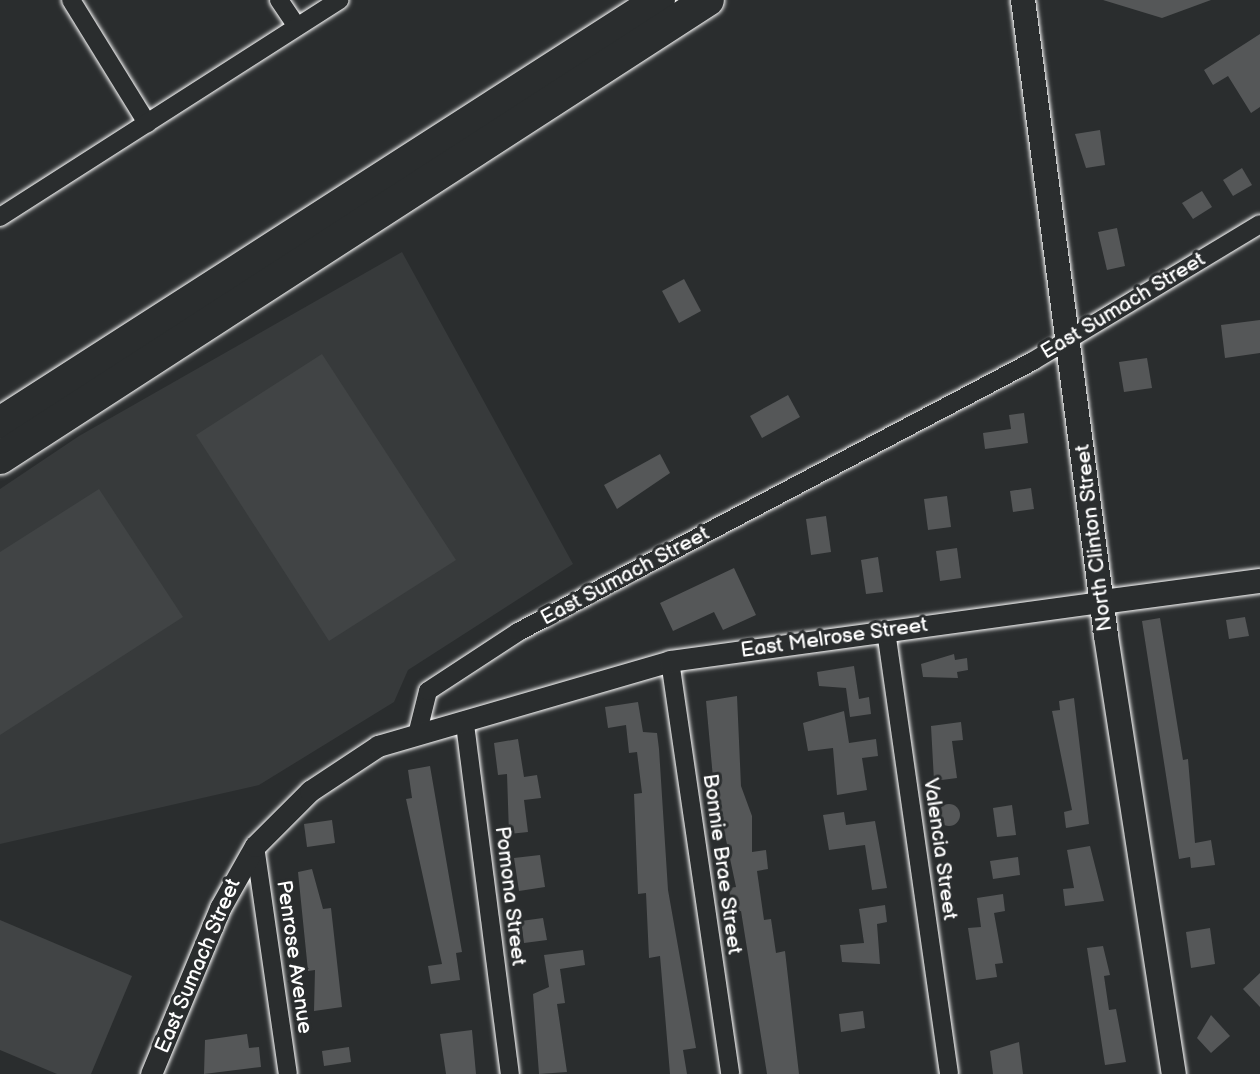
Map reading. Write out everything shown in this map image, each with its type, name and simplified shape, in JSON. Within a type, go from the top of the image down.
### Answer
[{"type":"highway","points":[[0,423],[659,0]]},
{"type":"highway","points":[[0,458],[702,4]]},
{"type":"main road","name":"North Clinton Street","points":[[1023,0],[1102,602],[1174,1074]]},
{"type":"main road","name":"East Melrose Street","points":[[1102,602],[1260,581]]},
{"type":"street","points":[[71,0],[148,123]]},
{"type":"street","points":[[279,0],[297,27]]},
{"type":"street","points":[[0,217],[339,0]]},
{"type":"street","name":"East Sumach Street","points":[[151,1074],[220,908],[255,846],[349,761],[417,735],[428,691],[518,632],[1069,338],[1260,225]]},
{"type":"street","name":"East Melrose Street","points":[[417,735],[465,724],[670,661],[1102,602]]},
{"type":"street","name":"Valencia Street","points":[[886,631],[949,1074]]},
{"type":"street","name":"Bonnie Brae Street","points":[[670,661],[730,1074]]},
{"type":"street","name":"Pomona Street","points":[[465,724],[510,1074]]},
{"type":"street","name":"Penrose Avenue","points":[[255,846],[288,1074]]},
{"type":"shaded area","points":[[402,252],[573,564],[408,670],[394,702],[259,785],[0,844],[0,489],[79,436]]},
{"type":"shaded area","points":[[322,354],[456,560],[329,641],[196,435]]},
{"type":"shaded area","points":[[99,489],[183,617],[0,735],[0,552]]},
{"type":"shaded area","points":[[0,920],[132,976],[91,1074],[57,1074],[0,1050]]},
{"type":"building","points":[[1103,0],[1211,0],[1162,18]]},
{"type":"building","points":[[1260,34],[1260,107],[1251,113],[1228,76],[1213,85],[1204,70]]},
{"type":"building","points":[[1100,130],[1105,165],[1086,168],[1075,134]]},
{"type":"building","points":[[1242,168],[1252,185],[1233,196],[1223,180]]},
{"type":"building","points":[[1202,191],[1212,207],[1193,219],[1182,203]]},
{"type":"building","points":[[1117,228],[1125,266],[1107,270],[1098,232]]},
{"type":"building","points":[[684,279],[701,311],[679,323],[662,291]]},
{"type":"building","points":[[1260,320],[1260,353],[1225,358],[1221,325]]},
{"type":"building","points":[[1147,358],[1152,388],[1124,392],[1119,362]]},
{"type":"building","points":[[788,395],[800,417],[762,438],[750,416]]},
{"type":"building","points":[[1024,413],[1028,443],[985,449],[983,433],[1011,429],[1009,415]]},
{"type":"building","points":[[660,454],[670,473],[617,509],[604,485]]},
{"type":"building","points":[[1031,488],[1034,509],[1013,512],[1010,491]]},
{"type":"building","points":[[947,496],[951,527],[928,530],[924,499]]},
{"type":"building","points":[[826,516],[831,552],[811,555],[806,519]]},
{"type":"building","points":[[957,548],[961,578],[940,581],[936,551]]},
{"type":"building","points":[[878,557],[883,592],[866,594],[861,560]]},
{"type":"building","points":[[734,568],[756,615],[723,630],[714,612],[673,631],[660,603]]},
{"type":"building","points":[[1245,617],[1249,636],[1229,639],[1226,620]]},
{"type":"building","points":[[1160,618],[1183,760],[1188,759],[1195,843],[1211,840],[1215,865],[1191,868],[1190,857],[1179,859],[1142,621]]},
{"type":"building","points":[[954,654],[955,660],[967,658],[968,670],[957,672],[958,678],[923,677],[921,664]]},
{"type":"building","points":[[854,666],[859,699],[869,697],[871,714],[850,717],[846,688],[819,686],[817,672]]},
{"type":"building","points":[[737,696],[741,786],[752,816],[752,852],[766,850],[768,869],[757,871],[764,920],[771,919],[776,953],[785,951],[799,1074],[767,1074],[741,911],[732,913],[729,888],[736,887],[713,778],[706,701]]},
{"type":"building","points":[[1074,698],[1089,824],[1066,828],[1064,812],[1072,810],[1052,711],[1060,710],[1059,701]]},
{"type":"building","points":[[638,702],[643,732],[657,733],[668,890],[696,1048],[683,1050],[687,1074],[670,1074],[660,956],[649,958],[646,893],[638,894],[634,794],[642,793],[637,752],[629,753],[626,725],[608,728],[605,707]]},
{"type":"building","points":[[844,711],[849,743],[876,739],[878,756],[862,758],[867,790],[837,795],[833,748],[808,751],[803,723]]},
{"type":"building","points":[[961,722],[963,740],[952,741],[957,778],[934,781],[931,726]]},
{"type":"building","points":[[518,739],[524,777],[537,775],[541,798],[524,800],[528,832],[509,834],[507,774],[498,775],[494,743]]},
{"type":"building","points":[[430,766],[462,952],[456,953],[460,980],[431,984],[428,966],[442,964],[406,799],[412,798],[408,770]]},
{"type":"building","points":[[949,804],[957,807],[960,815],[957,823],[949,826],[941,823],[938,815],[941,807]]},
{"type":"building","points":[[1012,805],[1016,835],[997,837],[993,808]]},
{"type":"building","points":[[844,812],[846,825],[875,821],[887,888],[872,890],[865,845],[829,850],[823,815]]},
{"type":"building","points":[[332,820],[335,843],[307,847],[304,824]]},
{"type":"building","points":[[1090,846],[1104,901],[1065,906],[1063,889],[1074,888],[1067,850]]},
{"type":"building","points":[[540,855],[545,887],[519,891],[514,858]]},
{"type":"building","points":[[1018,857],[1020,875],[993,879],[990,861]]},
{"type":"building","points":[[312,869],[323,909],[331,908],[342,1007],[314,1011],[315,970],[308,971],[298,872]]},
{"type":"building","points":[[1003,894],[1005,911],[994,913],[1003,963],[995,964],[997,977],[976,980],[968,928],[981,927],[977,898]]},
{"type":"building","points":[[885,905],[887,922],[877,924],[880,964],[842,962],[840,945],[864,943],[859,909]]},
{"type":"building","points":[[543,918],[547,940],[524,943],[521,921]]},
{"type":"building","points":[[1210,928],[1215,964],[1191,968],[1186,932]]},
{"type":"building","points":[[1103,946],[1110,975],[1104,976],[1109,1010],[1116,1009],[1126,1062],[1105,1065],[1087,948]]},
{"type":"building","points":[[583,950],[585,965],[560,969],[565,1003],[557,1004],[567,1072],[539,1074],[533,994],[549,987],[544,955]]},
{"type":"building","points":[[1260,973],[1260,1007],[1243,989]]},
{"type":"building","points":[[863,1011],[865,1028],[841,1032],[839,1014]]},
{"type":"building","points":[[1211,1015],[1230,1036],[1211,1053],[1197,1038]]},
{"type":"building","points":[[472,1030],[476,1074],[446,1074],[440,1034]]},
{"type":"building","points":[[247,1034],[249,1048],[259,1047],[261,1067],[204,1074],[205,1040]]},
{"type":"building","points":[[1019,1042],[1023,1074],[993,1074],[990,1051]]},
{"type":"building","points":[[349,1047],[351,1062],[324,1066],[322,1051]]}]
